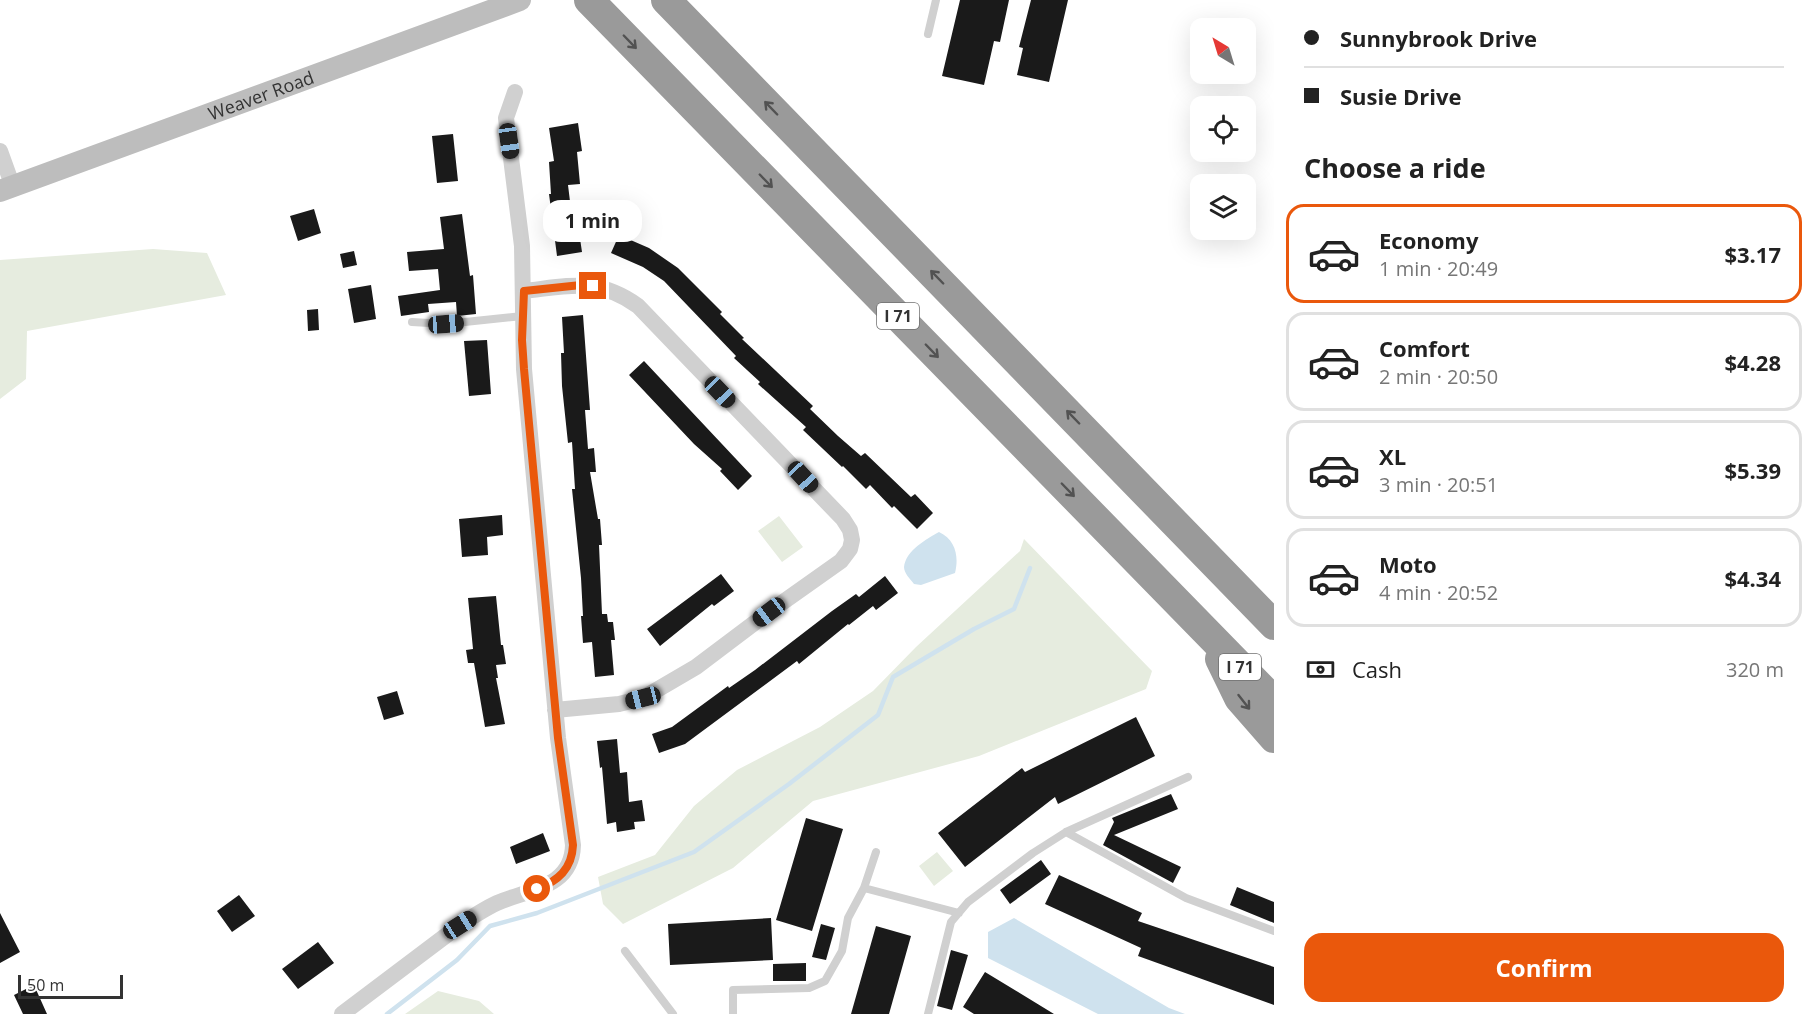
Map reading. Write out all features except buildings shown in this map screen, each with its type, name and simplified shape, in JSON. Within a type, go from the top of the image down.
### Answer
[{"type":"highway","name":"I 71","points":[[589,0],[1274,702]]},
{"type":"highway","points":[[666,0],[1274,625]]},
{"type":"highway","points":[[1118,464],[1274,608]]},
{"type":"highway","points":[[1206,633],[1239,698],[1274,738]]},
{"type":"main road","name":"Weaver Road","points":[[6,189],[520,0]]},
{"type":"street","points":[[342,1014],[460,925],[496,904],[554,882],[566,870],[573,856],[555,710],[524,369],[524,291],[519,212],[506,118],[515,92]]},
{"type":"street","points":[[0,152],[6,189]]},
{"type":"street","points":[[524,291],[581,285],[606,288],[622,294],[638,306],[843,519],[850,530],[852,540],[850,549],[841,561],[696,667],[643,698],[619,704],[555,710]]},
{"type":"lane","points":[[928,34],[936,0]]},
{"type":"lane","points":[[412,322],[446,324],[523,316]]},
{"type":"lane","points":[[928,1014],[951,922],[968,902],[1033,853],[1066,832],[1188,777]]},
{"type":"lane","points":[[1066,832],[1186,898],[1274,931]]},
{"type":"lane","points":[[734,1014],[733,990],[809,988],[825,981],[842,951],[848,918],[864,888],[876,852]]},
{"type":"lane","points":[[864,888],[959,913]]},
{"type":"lane","points":[[625,951],[673,1014]]},
{"type":"shaded area","points":[[153,249],[207,253],[226,295],[27,331],[26,379],[0,399],[0,260]]},
{"type":"shaded area","points":[[779,516],[803,547],[782,562],[758,531]]},
{"type":"shaded area","points":[[1024,539],[1152,671],[1146,689],[979,756],[813,801],[733,868],[623,924],[603,904],[598,877],[655,855],[694,806],[737,770],[820,727],[873,691],[916,647],[1020,551]]},
{"type":"shaded area","points":[[937,852],[953,871],[934,886],[919,866]]},
{"type":"shaded area","points":[[438,991],[479,1001],[494,1014],[405,1014]]},
{"type":"water","points":[[939,532],[953,544],[957,561],[955,573],[921,585],[914,584],[905,571],[906,561],[913,550]]},
{"type":"water","points":[[1014,918],[1169,1008],[1185,1014],[1098,1014],[988,958],[988,932]]},
{"type":"waterway","points":[[387,1014],[457,960],[490,926],[537,913],[694,852],[789,784],[878,715],[893,677],[974,629],[1014,609],[1030,568]]},
{"type":"route","points":[[537,889],[554,882],[566,870],[573,856],[573,845],[558,738],[524,369],[522,340],[524,291],[581,285],[593,286]]}]
